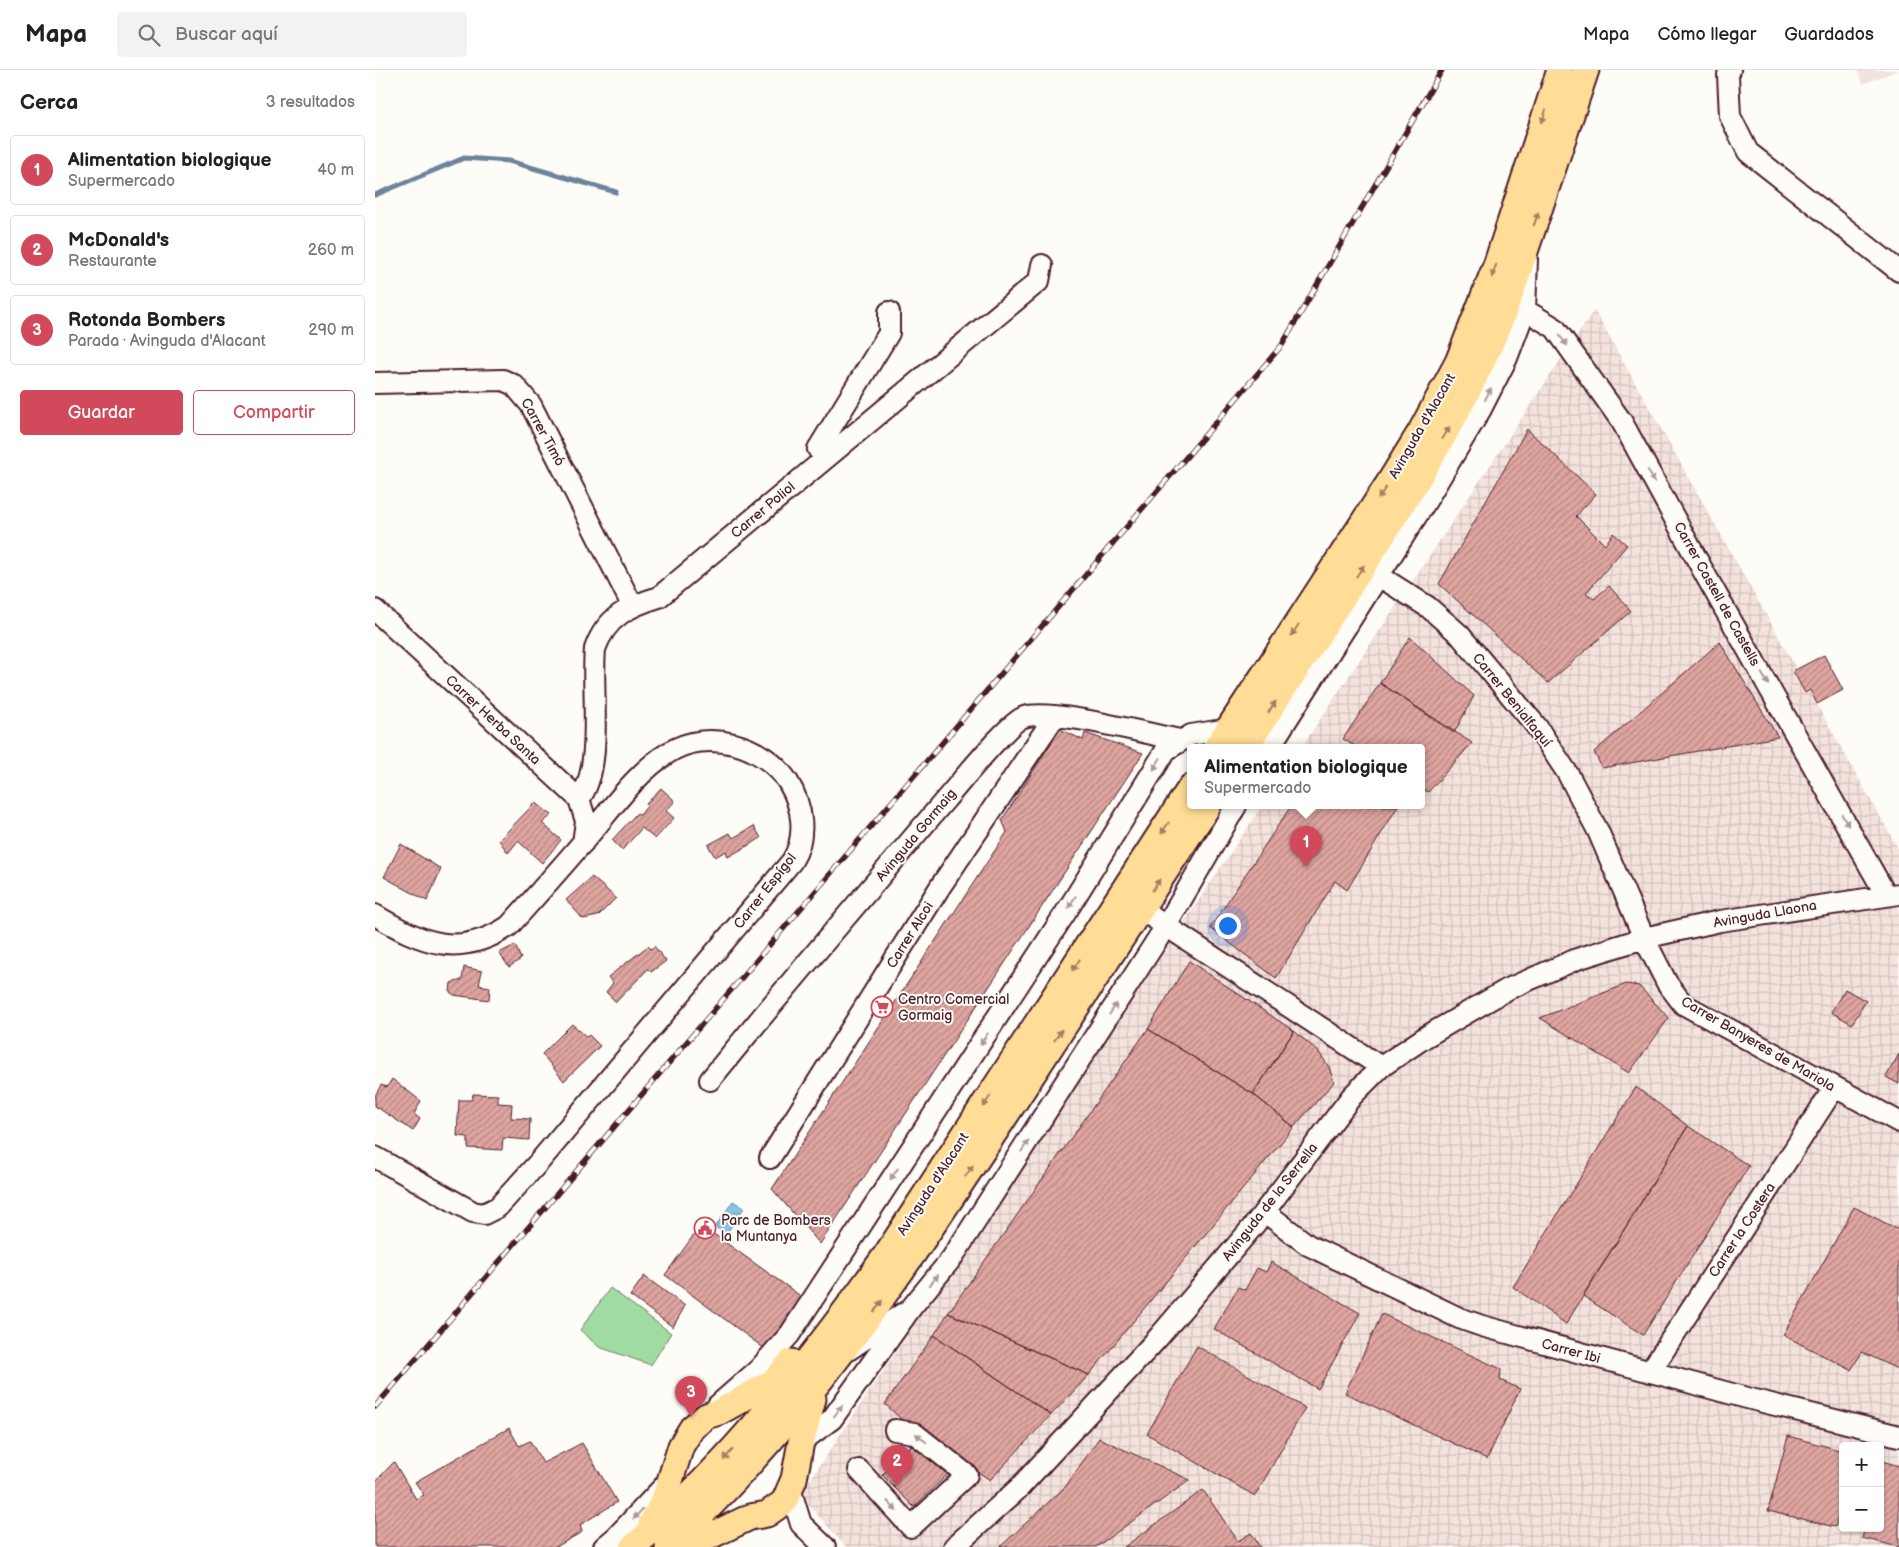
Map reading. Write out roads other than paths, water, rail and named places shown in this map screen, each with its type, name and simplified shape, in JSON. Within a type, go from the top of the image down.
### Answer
[{"type":"main road","name":"Avinguda d'Alacant","points":[[1223,739],[1387,486],[1421,431],[1458,362],[1494,272],[1560,70]]},
{"type":"main road","name":"Avinguda d'Alacant","points":[[1248,744],[1451,426],[1498,328],[1586,70]]},
{"type":"main road","name":"Avinguda d'Alacant","points":[[763,1433],[787,1389],[892,1247],[1187,794]]},
{"type":"main road","name":"Avinguda d'Alacant","points":[[668,1547],[709,1491],[763,1433],[817,1387],[843,1353],[911,1258],[1206,809]]},
{"type":"main road","points":[[638,1543],[664,1500],[681,1446],[692,1428],[713,1414],[773,1382],[810,1337],[847,1309]]},
{"type":"main road","points":[[687,1547],[784,1502],[792,1484],[801,1442],[817,1387]]},
{"type":"main road","points":[[713,1414],[733,1411],[739,1413],[784,1450],[793,1465],[792,1484]]},
{"type":"main road","points":[[681,1446],[688,1468],[727,1508],[756,1516]]},
{"type":"main road","name":"Avinguda d'Alacant","points":[[638,1543],[709,1491]]},
{"type":"street","points":[[1730,70],[1728,75],[1730,116],[1748,152],[1899,271]]},
{"type":"street","points":[[1272,744],[1379,576],[1481,409],[1507,358],[1525,310],[1528,244]]},
{"type":"street","name":"Carrer Poliol","points":[[579,799],[587,789],[590,777],[595,649],[599,637],[610,624],[631,605],[659,597],[1039,280],[1042,265]]},
{"type":"street","name":"Carrer Castell de Castells","points":[[1525,310],[1555,328],[1622,422],[1706,576],[1893,894]]},
{"type":"street","points":[[825,458],[818,449],[889,333],[889,312]]},
{"type":"street","name":"Carrer Timó","points":[[375,383],[503,380],[514,385],[531,405],[631,605]]},
{"type":"street","name":"Carrer Benialfaquí","points":[[1379,576],[1428,607],[1459,634],[1537,728],[1568,774],[1598,831],[1644,938]]},
{"type":"street","name":"Carrer Herba Santa","points":[[375,610],[579,799]]},
{"type":"street","name":"Avinguda Gormaig","points":[[710,1080],[826,940],[968,774],[1018,719],[1033,715],[1055,716],[1180,740]]},
{"type":"street","name":"Carrer Alcoi","points":[[770,1158],[940,887],[1055,716]]},
{"type":"street","points":[[713,1414],[790,1334],[1046,942],[1161,757],[1180,740],[1191,735],[1223,739]]},
{"type":"street","name":"Carrer Espígol","points":[[375,915],[401,931],[440,945],[461,945],[479,942],[495,936],[509,926],[622,796],[659,759],[679,747],[701,742],[747,748],[777,767],[791,786],[800,811],[802,827],[797,853],[539,1162],[499,1207],[484,1214],[460,1206],[375,1158]]},
{"type":"street","points":[[579,799],[586,821],[583,843]]},
{"type":"street","points":[[801,1442],[832,1419],[911,1308],[957,1250],[1167,926],[1234,809]]},
{"type":"street","name":"Avinguda Llaona","points":[[1644,938],[1728,920],[1893,894]]},
{"type":"street","points":[[1141,909],[1381,1067]]},
{"type":"street","name":"Avinguda de la Serrella","points":[[954,1547],[1018,1489],[1157,1339],[1265,1212],[1352,1096],[1381,1067],[1427,1036],[1508,989],[1577,959],[1644,938]]},
{"type":"street","name":"Carrer Banyeres de Mariola","points":[[1644,938],[1667,983],[1683,1004],[1899,1122]]},
{"type":"street","name":"Carrer la Costera","points":[[1650,1372],[1834,1088]]},
{"type":"street","name":"Carrer Ibi","points":[[1265,1212],[1307,1245],[1459,1318],[1650,1372],[1899,1436]]},
{"type":"street","points":[[843,1353],[911,1308]]},
{"type":"street","points":[[859,1470],[911,1526],[967,1475],[914,1433],[895,1430]]},
{"type":"street","points":[[604,1547],[616,1537],[670,1480]]},
{"type":"street","points":[[792,1484],[801,1524],[825,1547]]},
{"type":"street","points":[[756,1516],[801,1524]]},
{"type":"water","points":[[733,1201],[744,1208],[726,1234],[715,1227]]},
{"type":"waterway","points":[[375,195],[464,158],[509,161],[616,192]]},
{"type":"railway","points":[[375,1407],[1282,345],[1442,70]]},
{"type":"place","name":"Alimentation biologique","points":[[1306,867]]},
{"type":"place","name":"Centro Comercial Gormaig","points":[[882,1007]]},
{"type":"place","name":"Parc de Bombers la Muntanya","points":[[705,1228]]},
{"type":"place","name":"Rotonda Bombers","points":[[691,1417]]},
{"type":"place","name":"McDonald's","points":[[897,1486]]}]
